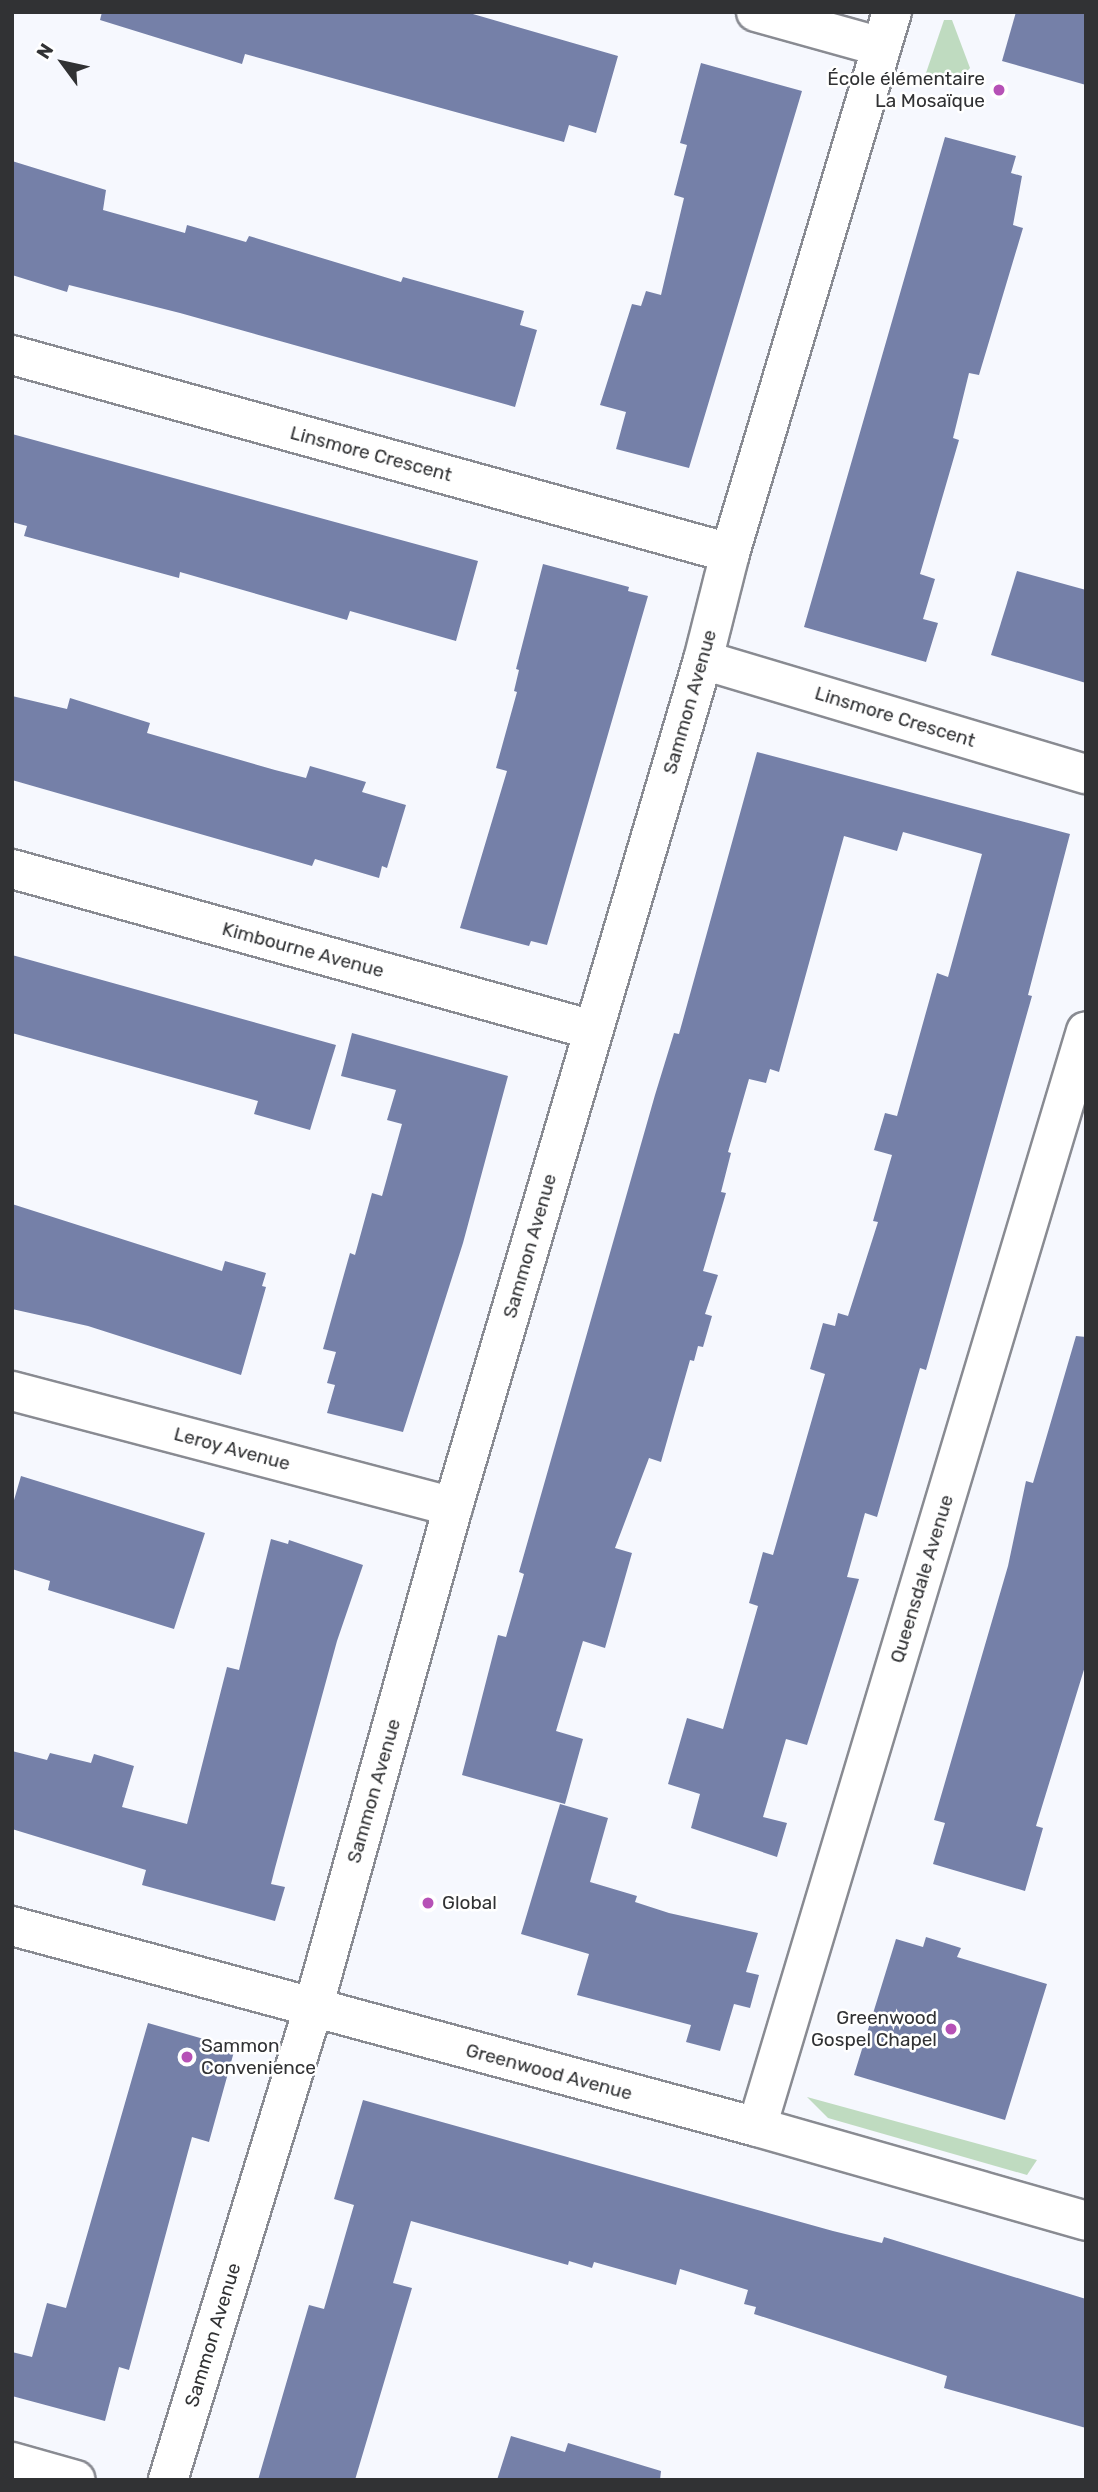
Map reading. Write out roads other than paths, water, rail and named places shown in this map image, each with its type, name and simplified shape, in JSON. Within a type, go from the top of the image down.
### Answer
[{"type":"street","points":[[756,12],[887,30]]},
{"type":"street","name":"Sammon Avenue","points":[[168,2480],[313,2008],[453,1507],[704,660],[730,553],[887,30]]},
{"type":"street","name":"Linsmore Crescent","points":[[12,355],[730,553]]},
{"type":"street","name":"Linsmore Crescent","points":[[704,660],[1086,774]]},
{"type":"street","name":"Kimbourne Avenue","points":[[12,869],[593,1030]]},
{"type":"street","name":"Queensdale Avenue","points":[[757,2127],[1086,1031]]},
{"type":"street","name":"Leroy Avenue","points":[[12,1391],[453,1507]]},
{"type":"street","name":"Greenwood Avenue","points":[[12,1926],[757,2127],[1086,2221]]},
{"type":"street","points":[[12,2462],[75,2480]]},
{"type":"place","name":"École élémentaire La Mosaïque","points":[[999,90]]},
{"type":"place","name":"Global","points":[[428,1903]]},
{"type":"place","name":"Greenwood Gospel Chapel","points":[[951,2029]]},
{"type":"place","name":"Sammon Convenience","points":[[187,2057]]}]
